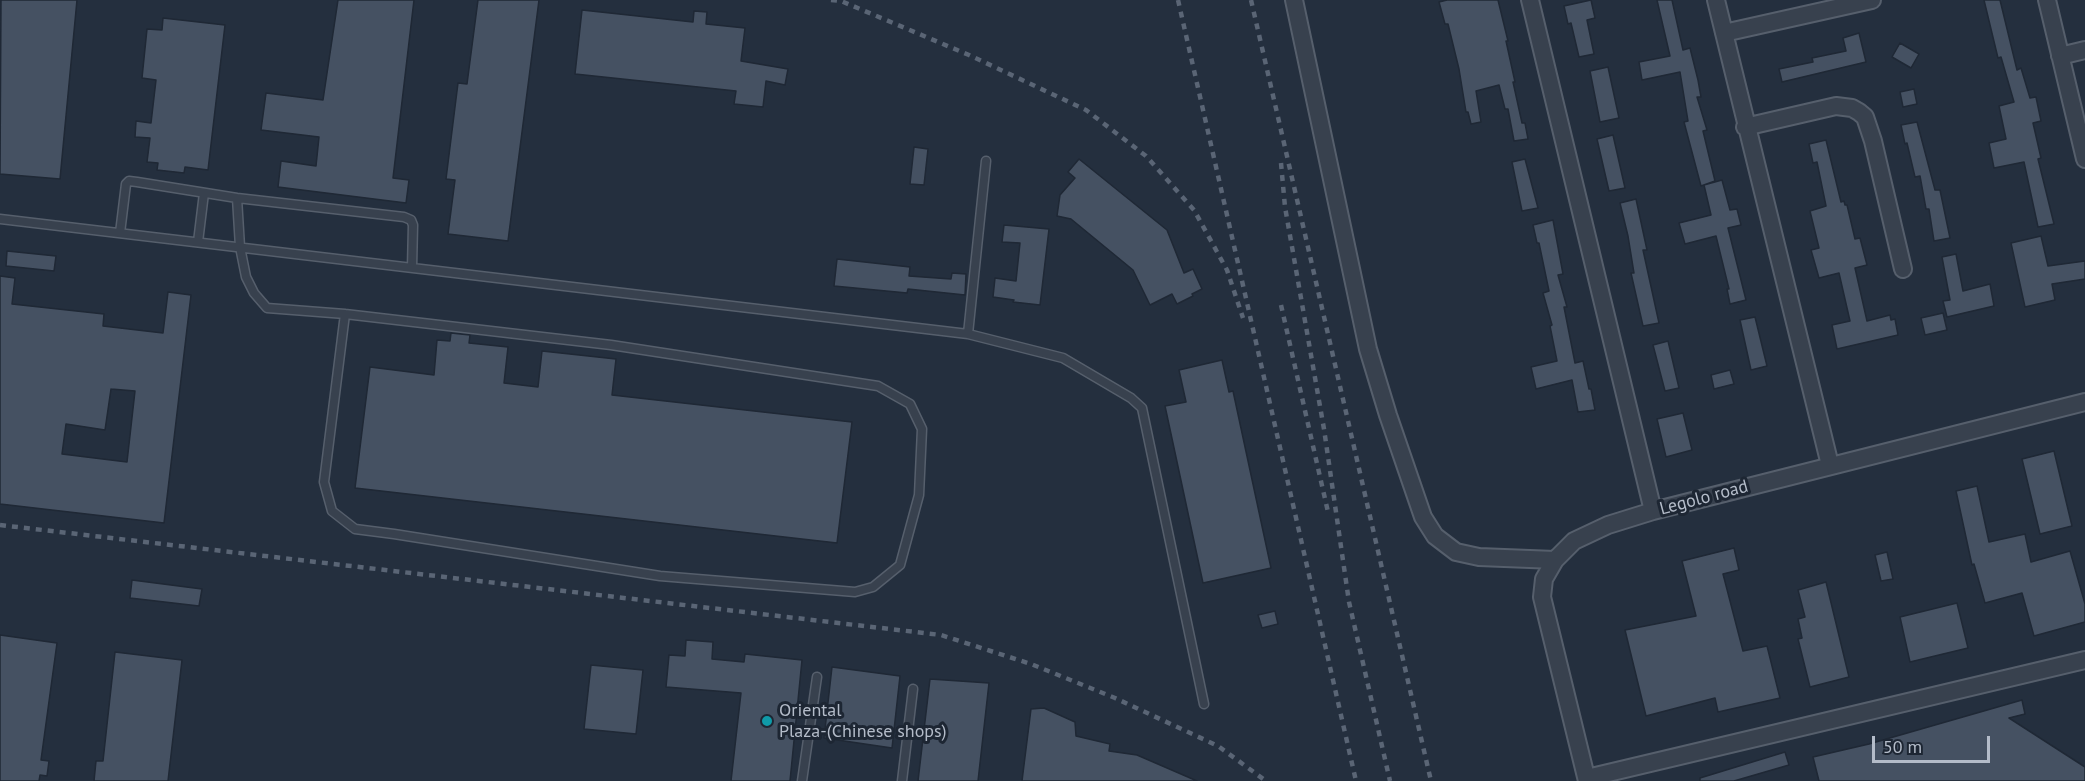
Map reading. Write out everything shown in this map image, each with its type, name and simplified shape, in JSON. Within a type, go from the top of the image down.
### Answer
[{"type":"street","points":[[1294,0],[1368,349],[1423,517],[1435,536],[1456,552],[1479,557],[1555,560]]},
{"type":"street","points":[[1530,0],[1653,511]]},
{"type":"street","points":[[1716,0],[1745,127],[1830,465]]},
{"type":"street","points":[[1724,33],[1823,5],[1872,0]]},
{"type":"street","points":[[2047,0],[2085,159]]},
{"type":"street","points":[[2061,56],[2085,50]]},
{"type":"street","points":[[1745,127],[1836,106],[1852,108],[1865,117],[1873,141],[1903,270]]},
{"type":"street","name":"Legolo road","points":[[1587,780],[1542,597],[1544,579],[1555,560],[1574,541],[1608,525],[1653,511],[2085,402]]},
{"type":"street","points":[[1587,780],[2085,660]]},
{"type":"lane","points":[[968,334],[986,161]]},
{"type":"lane","points":[[120,233],[123,197],[129,181],[237,198],[404,217],[411,220],[413,225],[412,267]]},
{"type":"lane","points":[[198,242],[204,193]]},
{"type":"lane","points":[[237,198],[240,247],[246,277],[254,293],[267,308],[345,314],[611,345],[878,386],[910,404],[922,429],[919,495],[900,565],[873,587],[855,592],[660,576],[355,529],[332,511],[324,482],[345,314]]},
{"type":"lane","points":[[0,219],[968,334],[1063,358],[1131,398],[1142,408],[1204,704]]},
{"type":"lane","points":[[802,781],[817,677]]},
{"type":"lane","points":[[902,781],[913,689]]},
{"type":"building","points":[[1,0],[77,0],[60,179],[0,174]]},
{"type":"building","points":[[338,0],[414,0],[393,178],[409,180],[406,203],[278,187],[281,161],[316,166],[319,137],[261,130],[266,93],[323,100]]},
{"type":"building","points":[[478,0],[539,0],[508,241],[448,234],[455,180],[446,179],[458,83],[467,84]]},
{"type":"building","points":[[1498,0],[1508,41],[1506,41],[1515,82],[1513,82],[1528,139],[1514,141],[1508,109],[1505,109],[1499,85],[1476,91],[1481,122],[1471,124],[1468,112],[1466,112],[1448,24],[1445,24],[1439,2]]},
{"type":"building","points":[[1591,0],[1595,18],[1587,20],[1594,54],[1579,57],[1571,23],[1568,24],[1564,6]]},
{"type":"building","points":[[1657,0],[1672,0],[1683,50],[1690,48],[1698,80],[1701,97],[1697,97],[1707,130],[1703,131],[1715,181],[1701,186],[1684,122],[1688,121],[1680,72],[1642,80],[1639,62],[1670,56]]},
{"type":"building","points":[[1984,0],[2000,0],[2017,70],[2021,68],[2030,98],[2036,97],[2041,121],[2033,123],[2041,158],[2038,159],[2054,224],[2038,227],[2024,162],[1994,168],[1989,143],[2006,139],[1999,106],[2014,102],[2001,57],[1998,58]]},
{"type":"building","points":[[582,10],[693,22],[694,11],[707,12],[706,24],[745,28],[741,61],[788,69],[785,85],[766,81],[763,107],[734,104],[736,91],[575,74]]},
{"type":"building","points":[[163,18],[225,25],[208,170],[185,167],[184,173],[157,170],[158,163],[147,162],[150,138],[135,137],[136,121],[151,123],[156,80],[142,78],[147,29],[162,30]]},
{"type":"building","points":[[1859,33],[1866,62],[1782,82],[1779,69],[1813,62],[1812,58],[1846,51],[1843,38]]},
{"type":"building","points":[[1900,43],[1919,54],[1911,68],[1892,57]]},
{"type":"building","points":[[1608,67],[1619,118],[1600,122],[1590,71]]},
{"type":"building","points":[[1914,89],[1917,104],[1903,107],[1900,92]]},
{"type":"building","points":[[1917,122],[1935,190],[1940,190],[1950,238],[1934,241],[1929,209],[1926,209],[1920,176],[1915,177],[1907,143],[1905,144],[1901,125]]},
{"type":"building","points":[[1613,135],[1625,188],[1609,191],[1597,139]]},
{"type":"building","points":[[1826,140],[1841,202],[1844,201],[1847,205],[1855,239],[1860,238],[1867,265],[1855,268],[1867,321],[1890,315],[1891,320],[1895,319],[1898,335],[1837,349],[1832,325],[1850,321],[1839,273],[1819,278],[1811,250],[1819,248],[1810,211],[1826,206],[1817,162],[1813,163],[1809,144]]},
{"type":"building","points":[[914,147],[928,149],[924,185],[910,184]]},
{"type":"building","points":[[1079,159],[1167,230],[1184,273],[1193,269],[1202,289],[1177,304],[1172,294],[1150,305],[1133,270],[1071,219],[1057,216],[1060,195],[1075,178],[1068,172]]},
{"type":"building","points":[[1525,159],[1538,208],[1522,211],[1512,162]]},
{"type":"building","points":[[1722,180],[1730,210],[1737,209],[1741,225],[1728,228],[1746,300],[1730,304],[1727,289],[1729,289],[1716,236],[1685,244],[1679,223],[1711,215],[1704,185]]},
{"type":"building","points":[[1636,199],[1647,250],[1643,250],[1659,323],[1643,326],[1631,273],[1634,273],[1620,203]]},
{"type":"building","points":[[1553,220],[1563,274],[1558,275],[1567,307],[1564,307],[1575,363],[1583,361],[1595,410],[1578,412],[1572,380],[1536,389],[1531,367],[1557,361],[1550,326],[1552,325],[1543,293],[1549,291],[1533,225]]},
{"type":"building","points":[[1004,225],[1049,229],[1040,305],[993,297],[995,278],[1016,281],[1020,243],[1002,242]]},
{"type":"building","points":[[2041,236],[2048,266],[2085,261],[2085,279],[2052,284],[2055,300],[2025,307],[2011,243]]},
{"type":"building","points":[[7,251],[56,256],[54,271],[6,266]]},
{"type":"building","points":[[1956,254],[1963,291],[1990,284],[1994,306],[1947,317],[1943,301],[1950,300],[1942,257]]},
{"type":"building","points":[[837,259],[910,267],[909,276],[951,279],[952,273],[966,274],[965,295],[908,289],[907,293],[834,286]]},
{"type":"building","points":[[0,276],[15,278],[12,304],[104,314],[103,326],[163,333],[168,292],[191,295],[164,523],[0,504]],"holes":[[[111,389],[135,391],[127,462],[62,454],[66,424],[105,430]]]},
{"type":"building","points":[[1943,313],[1947,330],[1925,335],[1921,318]]},
{"type":"building","points":[[1755,317],[1767,366],[1751,370],[1740,320]]},
{"type":"building","points":[[451,333],[470,335],[469,343],[508,347],[504,383],[538,387],[542,351],[616,359],[612,395],[852,422],[837,543],[355,488],[370,367],[434,375],[437,340],[450,341]]},
{"type":"building","points":[[1668,341],[1679,388],[1665,391],[1653,345]]},
{"type":"building","points":[[1222,360],[1229,392],[1233,391],[1271,568],[1203,583],[1165,406],[1186,402],[1179,370]]},
{"type":"building","points":[[1730,370],[1734,384],[1714,389],[1711,375]]},
{"type":"building","points":[[1683,413],[1692,450],[1666,457],[1657,419]]},
{"type":"building","points":[[2054,451],[2072,526],[2040,534],[2022,459]]},
{"type":"building","points":[[1977,486],[1989,542],[2025,534],[2031,562],[2070,551],[2085,604],[2085,622],[2034,636],[2022,593],[1985,603],[1974,564],[1972,565],[1956,491]]},
{"type":"building","points":[[1734,548],[1739,570],[1723,574],[1743,651],[1767,646],[1780,698],[1718,712],[1715,698],[1646,716],[1625,630],[1696,616],[1682,561]]},
{"type":"building","points":[[1887,552],[1893,579],[1881,581],[1875,555]]},
{"type":"building","points":[[132,580],[202,589],[199,606],[130,598]]},
{"type":"building","points":[[1826,582],[1849,677],[1810,687],[1798,639],[1802,638],[1798,619],[1805,617],[1798,590]]},
{"type":"building","points":[[1957,603],[1968,648],[1910,662],[1900,617]]},
{"type":"building","points":[[1275,611],[1278,624],[1262,628],[1258,615]]},
{"type":"building","points":[[0,635],[57,643],[41,760],[49,761],[47,776],[40,775],[39,781],[0,781]]},
{"type":"building","name":"Oriental Plaza-(Chinese shops)","points":[[686,640],[713,642],[712,659],[744,662],[745,654],[802,660],[790,781],[731,781],[741,693],[666,687],[669,655],[685,656]]},
{"type":"building","points":[[115,652],[182,660],[168,781],[94,781],[96,761],[103,761]]},
{"type":"building","points":[[591,665],[643,670],[636,734],[584,729]]},
{"type":"building","points":[[832,667],[900,676],[892,748],[824,738]]},
{"type":"building","points":[[930,679],[989,683],[978,781],[918,781]]},
{"type":"building","points":[[2022,700],[2025,714],[2009,718],[2085,767],[2085,781],[1819,781],[1813,757],[1869,744]]},
{"type":"building","points":[[1044,708],[1075,722],[1076,736],[1110,744],[1109,751],[1137,755],[1197,781],[1022,781],[1031,709]]},
{"type":"building","points":[[1785,752],[1789,765],[1734,781],[1700,781],[1700,778]]},
{"type":"railway","points":[[831,0],[841,1],[969,55],[1086,110],[1146,156],[1194,210],[1227,270],[1243,318]]},
{"type":"railway","points":[[1178,0],[1356,781]]},
{"type":"railway","points":[[1251,0],[1431,781]]},
{"type":"railway","points":[[1281,163],[1285,207],[1324,429],[1349,602],[1390,781]]},
{"type":"railway","points":[[1281,305],[1328,512]]},
{"type":"railway","points":[[0,525],[941,635],[1031,664],[1115,698],[1218,746],[1266,781]]},
{"type":"place","name":"Oriental Plaza-(Chinese shops)","points":[[767,721]]}]
